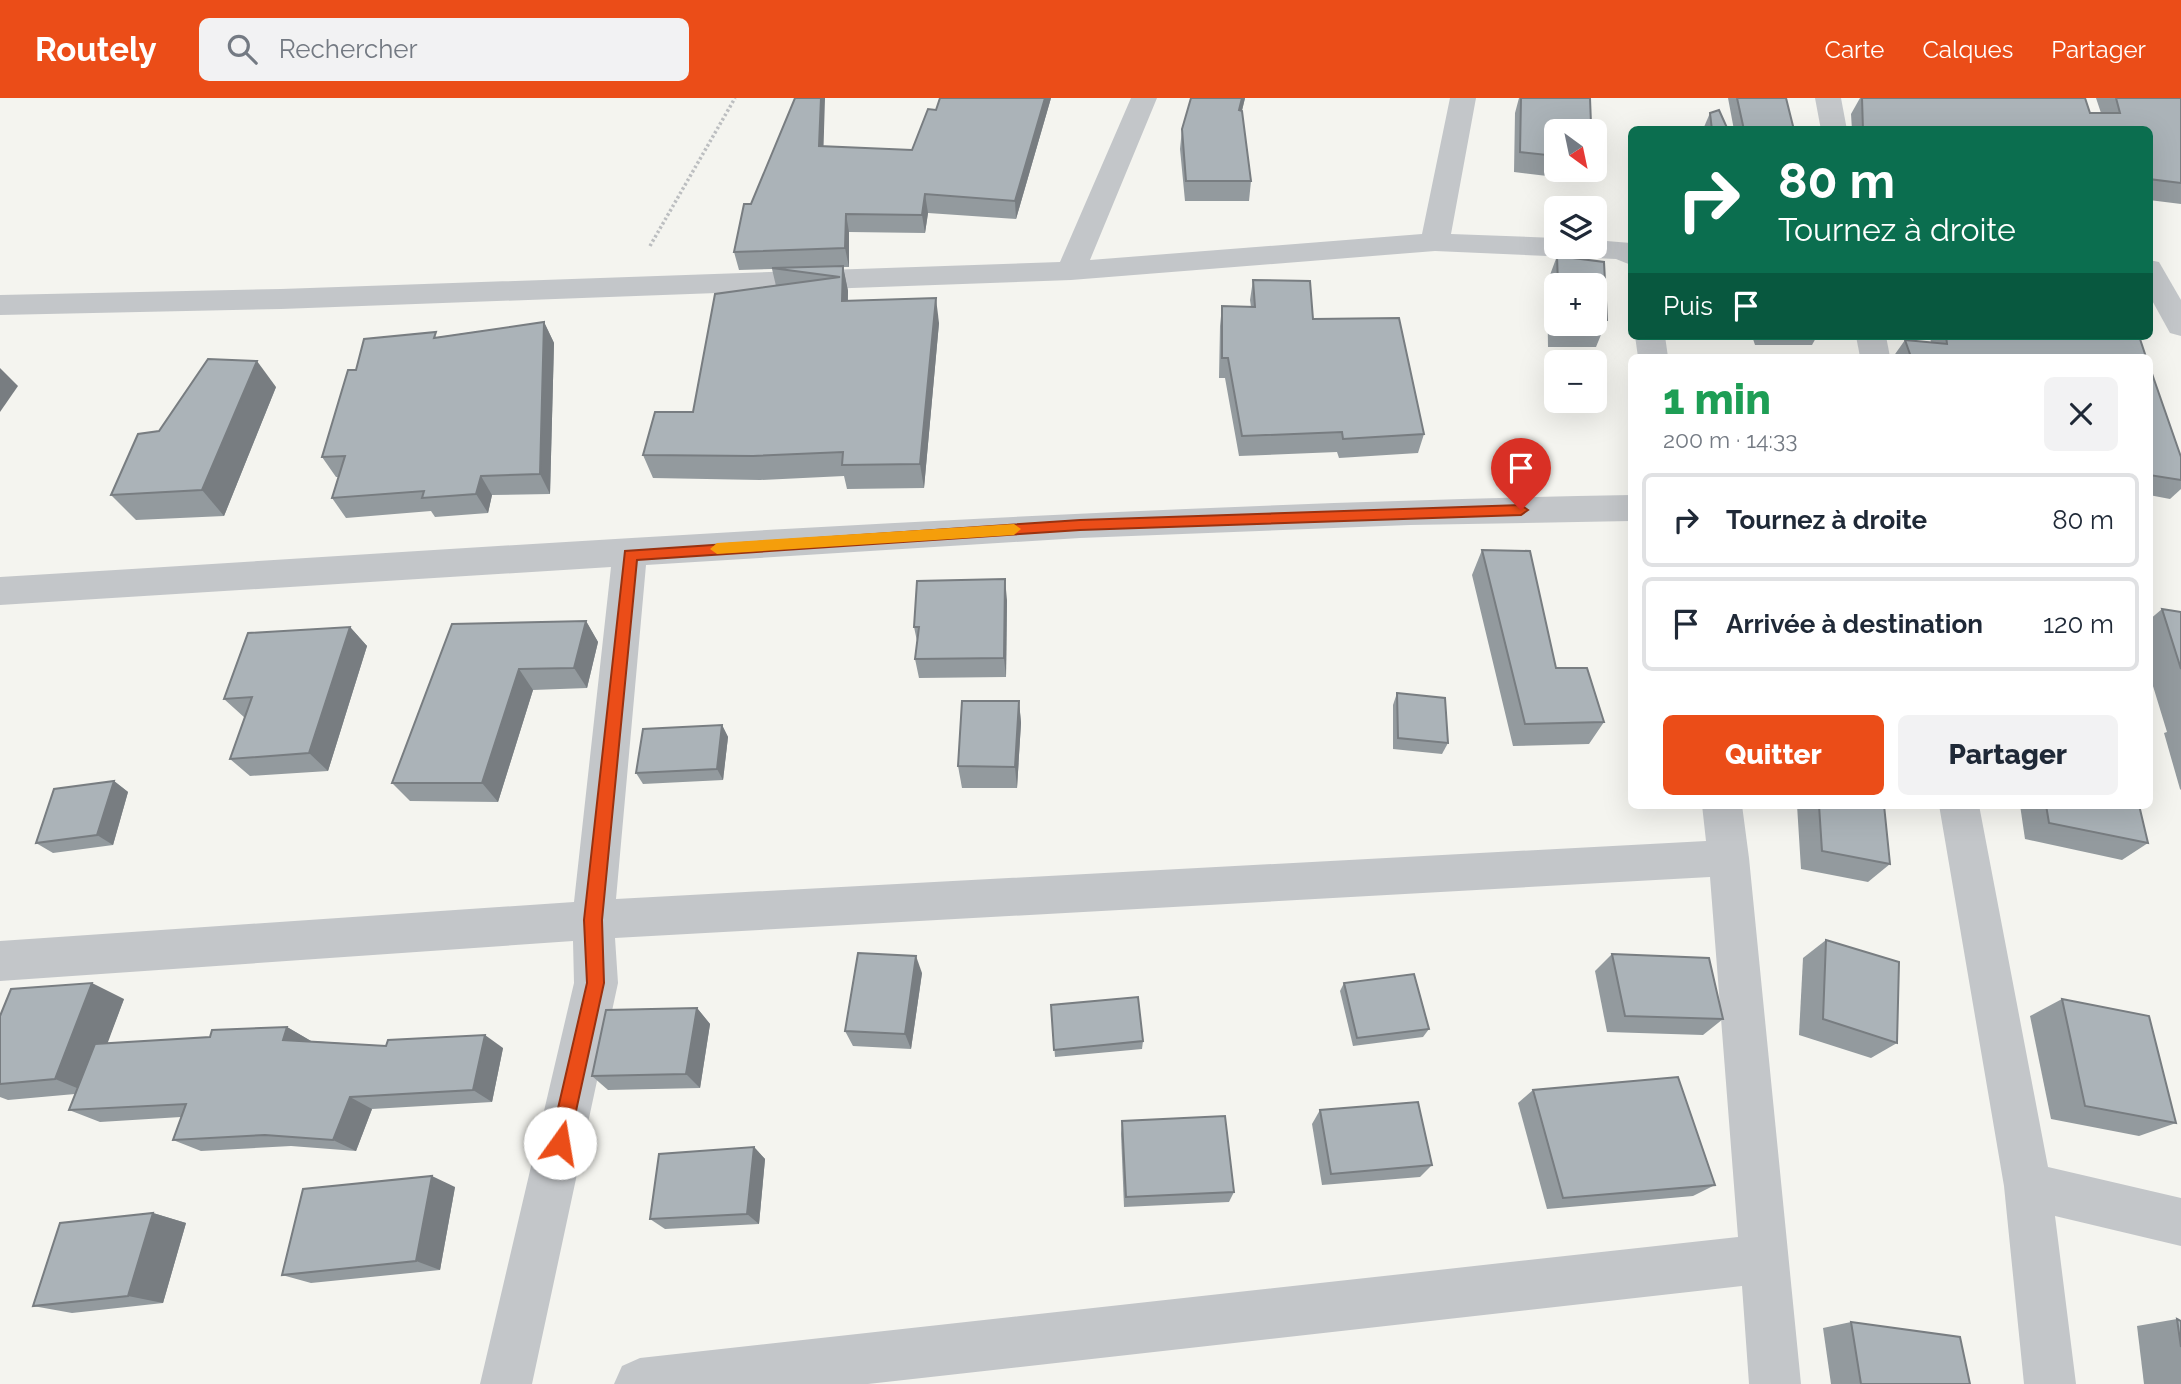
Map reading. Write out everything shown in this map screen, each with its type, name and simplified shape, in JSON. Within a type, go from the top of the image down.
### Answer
[{"type":"street","points":[[1071,271],[1144,98]]},
{"type":"street","points":[[1435,242],[1463,98]]},
{"type":"street","points":[[1828,98],[1833,126]]},
{"type":"street","points":[[0,305],[281,299],[1071,271],[1435,242],[1623,250],[1628,254]]},
{"type":"street","points":[[2153,276],[2181,326]]},
{"type":"street","points":[[0,591],[630,555],[1080,525],[1410,512],[1628,508]]},
{"type":"street","points":[[506,1384],[596,983],[593,920],[630,555]]},
{"type":"street","points":[[1723,809],[1775,1384]]},
{"type":"street","points":[[1960,809],[2028,1186],[2050,1384]]},
{"type":"street","points":[[0,961],[593,920],[1729,858]]},
{"type":"street","points":[[2028,1186],[2181,1222]]},
{"type":"street","points":[[640,1384],[1763,1259]]},
{"type":"path","points":[[628,285],[735,98]]},
{"type":"building","points":[[795,98],[821,98],[819,146],[912,150],[928,109],[936,110],[940,98],[1045,98],[1015,201],[925,194],[922,215],[846,214],[845,248],[734,252],[744,204],[751,204]]},
{"type":"building","points":[[1191,98],[1242,98],[1239,110],[1242,111],[1251,181],[1186,181],[1182,129]]},
{"type":"building","points":[[1521,98],[1590,98],[1591,119],[1544,119],[1544,155],[1520,152]]},
{"type":"building","points":[[1737,98],[1786,98],[1793,126],[1743,126]]},
{"type":"building","points":[[1862,98],[2085,98],[2090,113],[2120,113],[2116,98],[2181,98],[2181,183],[2153,180],[2153,126],[1863,126]]},
{"type":"building","points":[[1719,110],[1726,126],[1712,126],[1710,113]]},
{"type":"building","points":[[1557,259],[1604,262],[1605,273],[1558,273]]},
{"type":"building","points":[[843,266],[842,301],[936,298],[920,464],[842,465],[843,452],[753,456],[643,455],[655,412],[693,412],[715,294],[840,277],[772,268]]},
{"type":"building","points":[[1253,280],[1310,281],[1313,319],[1399,318],[1424,434],[1343,439],[1342,432],[1242,436],[1228,358],[1222,358],[1222,306],[1255,307]]},
{"type":"building","points":[[544,322],[540,474],[481,476],[476,494],[422,498],[424,491],[332,498],[345,456],[322,457],[348,370],[356,370],[364,339],[436,332],[434,338]]},
{"type":"building","points":[[1905,340],[1947,344],[1946,340],[2140,340],[2145,354],[1910,354]]},
{"type":"building","points":[[208,359],[257,361],[202,490],[111,495],[138,434],[159,431]]},
{"type":"building","points":[[2153,376],[2181,457],[2181,480],[2153,476]]},
{"type":"building","points":[[1482,550],[1530,551],[1556,668],[1587,668],[1604,722],[1525,724]]},
{"type":"building","points":[[1005,579],[1004,658],[915,659],[919,627],[914,627],[917,581]]},
{"type":"building","points":[[2162,609],[2181,612],[2181,669]]},
{"type":"building","points":[[586,621],[574,668],[519,669],[482,783],[392,783],[452,624]]},
{"type":"building","points":[[350,627],[309,753],[230,759],[252,697],[224,699],[248,633]]},
{"type":"building","points":[[1397,693],[1445,698],[1448,743],[1398,738]]},
{"type":"building","points":[[962,701],[1019,701],[1015,767],[958,766]]},
{"type":"building","points":[[722,725],[717,769],[636,773],[643,729]]},
{"type":"building","points":[[114,781],[97,835],[36,843],[54,789]]},
{"type":"building","points":[[1819,809],[1884,809],[1890,864],[1822,851]]},
{"type":"building","points":[[2047,809],[2140,809],[2148,843],[2049,823]]},
{"type":"building","points":[[1826,940],[1899,962],[1897,1043],[1823,1019]]},
{"type":"building","points":[[858,953],[916,956],[905,1034],[845,1031]]},
{"type":"building","points":[[1612,954],[1709,958],[1723,1019],[1625,1016]]},
{"type":"building","points":[[1414,974],[1429,1029],[1357,1038],[1344,983]]},
{"type":"building","points":[[92,983],[55,1079],[0,1084],[0,1016],[11,989]]},
{"type":"building","points":[[1138,997],[1143,1041],[1054,1050],[1051,1005]]},
{"type":"building","points":[[2062,999],[2149,1016],[2176,1123],[2085,1106]]},
{"type":"building","points":[[697,1008],[686,1074],[592,1076],[606,1010]]},
{"type":"building","points":[[287,1027],[283,1040],[386,1046],[388,1040],[485,1035],[473,1090],[350,1097],[333,1140],[265,1135],[173,1140],[186,1104],[69,1110],[95,1044],[210,1037],[212,1030]]},
{"type":"building","points":[[1678,1077],[1715,1185],[1563,1198],[1533,1090]]},
{"type":"building","points":[[1418,1102],[1432,1165],[1331,1174],[1320,1110]]},
{"type":"building","points":[[1225,1116],[1234,1192],[1126,1197],[1122,1121]]},
{"type":"building","points":[[754,1147],[747,1214],[650,1219],[659,1154]]},
{"type":"building","points":[[432,1176],[416,1261],[282,1275],[303,1189]]},
{"type":"building","points":[[153,1213],[128,1296],[33,1306],[60,1223]]},
{"type":"building","points":[[2177,1319],[2181,1321],[2181,1347]]},
{"type":"building","points":[[1851,1322],[1960,1337],[1970,1384],[1861,1384]]},
{"type":"slow traffic","points":[[717,549],[1014,529]]},
{"type":"route","points":[[560,1143],[596,983],[593,920],[630,555],[1080,525],[1521,510]]}]
